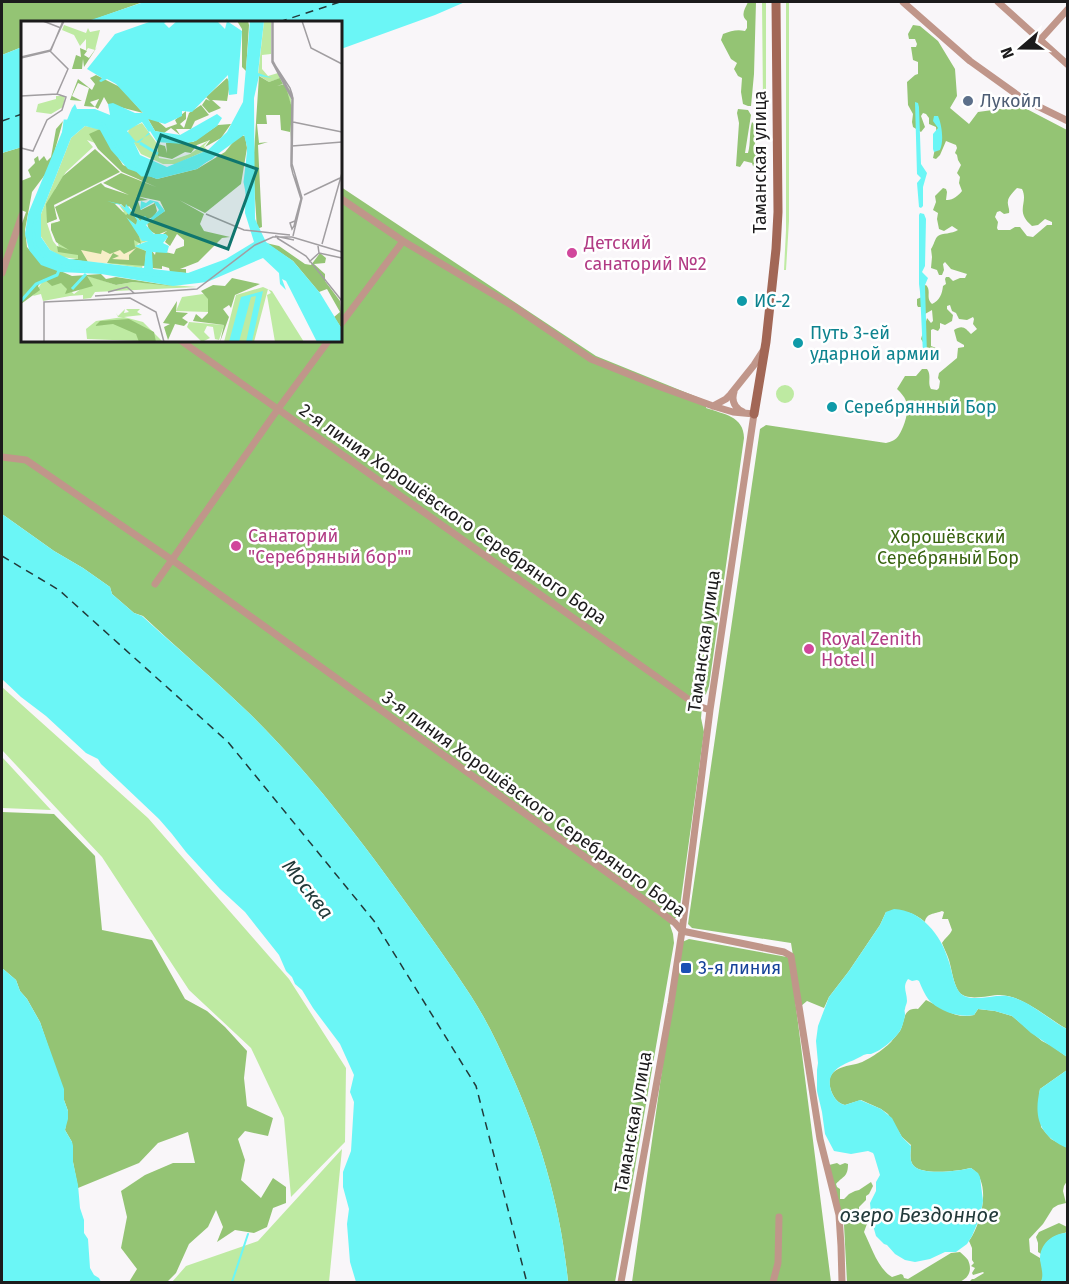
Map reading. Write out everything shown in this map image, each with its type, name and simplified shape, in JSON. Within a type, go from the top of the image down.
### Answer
[{"type":"street","name":"Таманская улица","points":[[621,1282],[671,1003],[749,414],[758,368],[766,342],[778,212],[776,2]]},
{"type":"street","points":[[903,2],[970,61],[1023,99],[1068,121]]},
{"type":"street","points":[[998,2],[1068,65]]},
{"type":"street","points":[[1040,40],[1068,9]]},
{"type":"street","points":[[342,199],[403,241],[513,306],[591,359],[713,406],[749,414]]},
{"type":"street","points":[[2,273],[21,229]]},
{"type":"street","points":[[342,322],[403,241]]},
{"type":"street","name":"2-я линия Хорошёвского Серебряного Бора","points":[[183,342],[698,706],[710,710]]},
{"type":"street","points":[[155,584],[328,342]]},
{"type":"street","points":[[713,406],[726,399],[758,368]]},
{"type":"street","points":[[734,390],[733,402],[739,410],[749,414]]},
{"type":"street","name":"3-я линия Хорошёвского Серебряного Бора","points":[[2,457],[26,460],[172,560],[627,887],[675,923],[682,931],[784,952],[791,956],[820,1139],[839,1215],[842,1282]]},
{"type":"street","points":[[773,1282],[778,1263],[779,1217]]},
{"type":"green space","points":[[2,2],[143,2],[90,21],[21,21],[21,47],[2,55]]},
{"type":"green space","points":[[748,2],[756,2],[751,106],[743,104],[742,78],[734,69],[737,63],[731,59],[721,40],[723,34],[739,30],[745,31],[747,21],[743,14]]},
{"type":"green space","points":[[762,2],[766,2],[766,103],[763,102]]},
{"type":"green space","points":[[786,2],[789,2],[789,221],[786,270],[784,270],[786,230]]},
{"type":"green space","name":"Хорошёвский Серебряный Бор","points":[[913,25],[920,26],[938,41],[955,69],[957,96],[950,108],[969,124],[978,112],[1021,106],[1067,130],[1067,1029],[1018,999],[1000,995],[967,997],[959,992],[942,943],[952,930],[948,919],[942,919],[944,912],[942,911],[929,915],[925,922],[907,912],[886,912],[880,925],[829,997],[824,1008],[807,1001],[801,1006],[791,943],[692,928],[688,924],[760,429],[766,425],[886,443],[892,441],[901,432],[907,414],[906,401],[897,389],[905,376],[916,376],[922,369],[927,369],[930,387],[937,390],[940,381],[939,373],[957,358],[958,348],[964,347],[957,341],[954,330],[962,327],[971,334],[977,329],[973,324],[973,317],[967,320],[959,319],[950,305],[947,309],[953,315],[952,321],[945,325],[940,323],[938,331],[931,330],[931,346],[936,348],[937,354],[932,357],[929,355],[921,339],[927,318],[931,323],[933,321],[932,310],[925,314],[917,305],[917,299],[922,297],[924,286],[928,287],[932,304],[940,296],[946,284],[946,277],[953,281],[965,278],[967,274],[951,269],[945,262],[942,275],[931,268],[931,249],[937,237],[958,230],[952,226],[944,231],[939,229],[938,213],[933,210],[936,202],[935,196],[943,188],[947,192],[946,200],[953,199],[961,193],[960,177],[957,173],[961,165],[955,153],[956,145],[946,141],[940,155],[936,159],[933,158],[937,139],[936,127],[929,124],[926,114],[923,113],[921,116],[925,127],[921,132],[913,127],[913,114],[908,105],[907,82],[918,74],[918,62],[913,60],[911,47],[916,47],[917,44],[915,39],[909,39],[908,34]],"holes":[[[1017,188],[1022,189],[1023,211],[1027,221],[1032,226],[1038,225],[1045,219],[1052,222],[1052,225],[1047,225],[1033,237],[1027,236],[1020,227],[1010,230],[998,230],[997,228],[998,222],[995,217],[997,212],[1009,213],[1009,198]]]},
{"type":"green space","points":[[738,109],[748,110],[751,115],[745,153],[748,153],[749,149],[752,122],[755,125],[754,146],[755,154],[760,162],[759,166],[755,167],[752,163],[744,161],[740,167],[736,166]]},
{"type":"green space","points":[[21,147],[21,342],[342,342],[342,188],[596,356],[707,401],[706,408],[731,417],[740,425],[744,438],[709,686],[703,696],[701,718],[704,732],[679,914],[670,925],[674,943],[615,1282],[568,1282],[565,1254],[548,1173],[520,1094],[496,1041],[476,1005],[428,933],[348,825],[271,735],[143,616],[134,613],[112,594],[110,587],[2,514],[2,153]]},
{"type":"green space","points":[[785,385],[791,388],[794,394],[791,400],[785,403],[779,400],[776,394],[779,388]]},
{"type":"green space","points":[[2,687],[148,818],[289,979],[346,1068],[345,1142],[291,1197],[284,1118],[251,1048],[189,990],[102,857],[2,750]]},
{"type":"green space","points":[[2,757],[51,810],[2,808]]},
{"type":"green space","points":[[2,812],[54,814],[95,856],[102,930],[152,940],[185,999],[207,1011],[247,1051],[244,1078],[247,1106],[273,1118],[268,1136],[245,1131],[238,1139],[245,1160],[241,1180],[261,1198],[273,1178],[286,1187],[286,1203],[273,1208],[267,1227],[254,1233],[235,1230],[217,1242],[223,1227],[216,1210],[208,1227],[189,1244],[176,1273],[167,1282],[129,1282],[137,1269],[121,1248],[127,1217],[121,1191],[145,1175],[173,1163],[195,1163],[188,1132],[158,1143],[139,1163],[78,1188],[72,1142],[65,1130],[68,1111],[40,1022],[20,991],[16,980],[2,968]]},
{"type":"green space","points":[[689,939],[787,957],[790,960],[831,1282],[632,1282],[680,943]]},
{"type":"green space","points":[[926,1000],[961,1016],[974,1015],[978,1009],[1012,1016],[1042,1041],[1067,1057],[1067,1070],[1040,1089],[1039,1095],[1041,1127],[1051,1139],[1068,1148],[1067,1181],[1063,1191],[1066,1203],[1053,1208],[1043,1224],[1029,1239],[1030,1252],[1040,1258],[1044,1275],[1041,1282],[969,1282],[984,1273],[973,1275],[972,1273],[975,1268],[971,1266],[974,1263],[969,1241],[978,1224],[983,1203],[981,1182],[977,1174],[971,1168],[932,1172],[917,1168],[911,1161],[911,1145],[902,1137],[888,1114],[861,1100],[845,1105],[832,1093],[830,1080],[835,1071],[865,1061],[884,1049],[900,1031],[909,1010],[918,1009]]},
{"type":"green space","points":[[342,1149],[329,1282],[172,1282],[186,1266],[258,1241]]},
{"type":"green space","points":[[848,1164],[846,1174],[836,1184],[840,1189],[840,1199],[844,1199],[871,1182],[873,1186],[866,1200],[859,1207],[859,1211],[868,1221],[864,1232],[875,1257],[887,1273],[892,1277],[901,1274],[908,1279],[951,1253],[960,1252],[969,1264],[970,1271],[967,1277],[959,1282],[847,1282],[844,1225],[829,1165]]},
{"type":"green space","points":[[1059,1223],[1067,1227],[1067,1232],[1051,1239],[1041,1254],[1038,1252],[1036,1237],[1039,1232]]},
{"type":"water","points":[[144,2],[465,2],[342,49],[342,21],[88,21]]},
{"type":"water","points":[[21,47],[21,147],[2,153],[2,55]]},
{"type":"water","points":[[915,102],[919,107],[921,164],[927,173],[921,208],[919,207],[917,183],[921,178],[917,174]]},
{"type":"water","points":[[934,116],[938,116],[942,138],[940,150],[934,152],[933,134],[938,128],[933,121]]},
{"type":"water","points":[[920,213],[924,214],[926,219],[925,266],[922,272],[928,278],[925,285],[926,357],[923,354],[919,284]]},
{"type":"water","name":"Москва","points":[[2,514],[110,587],[112,594],[134,613],[142,616],[237,701],[310,779],[384,872],[471,996],[505,1060],[530,1120],[547,1173],[560,1227],[568,1282],[356,1282],[350,1262],[347,1224],[349,1209],[343,1187],[343,1172],[351,1151],[354,1102],[350,1092],[354,1075],[340,1044],[286,971],[279,955],[245,912],[220,889],[159,819],[98,759],[86,753],[2,679]]},
{"type":"water","name":"озеро Бездонное","points":[[894,909],[913,914],[935,933],[945,950],[954,982],[961,994],[971,998],[1007,996],[1015,998],[1067,1029],[1067,1057],[1031,1033],[1012,1016],[978,1009],[974,1015],[969,1016],[946,1012],[930,1001],[919,981],[908,979],[905,987],[907,1001],[905,1014],[901,1030],[897,1035],[879,1050],[843,1065],[831,1075],[830,1086],[839,1102],[845,1105],[860,1100],[881,1109],[892,1118],[902,1137],[911,1146],[911,1161],[917,1168],[940,1172],[971,1168],[980,1177],[983,1201],[980,1217],[967,1244],[956,1252],[945,1252],[930,1259],[915,1262],[905,1260],[895,1254],[876,1236],[870,1203],[880,1175],[874,1155],[868,1151],[851,1154],[834,1151],[825,1134],[817,1091],[816,1041],[818,1026],[829,997],[880,925],[886,912]]},
{"type":"water","points":[[2,968],[16,980],[20,991],[40,1022],[64,1089],[64,1100],[68,1111],[65,1130],[73,1146],[73,1162],[84,1220],[84,1233],[88,1239],[90,1268],[101,1282],[2,1282]]},
{"type":"water","points":[[1067,1070],[1067,1148],[1050,1138],[1045,1132],[1037,1109],[1040,1089]]},
{"type":"water","name":"озеро Бездонное","points":[[1067,1233],[1067,1282],[1041,1282],[1040,1259],[1044,1244],[1051,1238]]},
{"type":"waterway","points":[[232,1282],[248,1234]]},
{"type":"ferry route","points":[[282,21],[340,2]]},
{"type":"ferry route","points":[[2,121],[21,114]]},
{"type":"ferry route","points":[[2,556],[59,590],[228,742],[374,921],[476,1086],[528,1282]]},
{"type":"place","name":"Лукойл","points":[[968,101]]},
{"type":"place","name":"Детский санаторий №2","points":[[572,253]]},
{"type":"place","name":"ИС-2","points":[[742,301]]},
{"type":"place","name":"Путь 3-ей ударной армии","points":[[798,343]]},
{"type":"place","name":"Серебрянный Бор","points":[[832,407]]},
{"type":"place","name":"Санаторий \"Серебряный бор\"\"","points":[[236,546]]},
{"type":"place","name":"Royal Zenith Hotel I","points":[[809,649]]},
{"type":"place","name":"3-я линия","points":[[686,968]]}]
